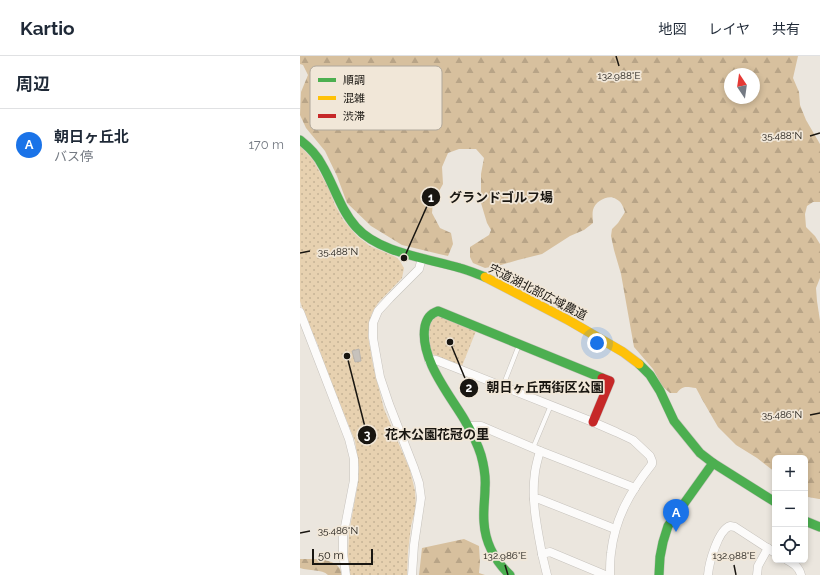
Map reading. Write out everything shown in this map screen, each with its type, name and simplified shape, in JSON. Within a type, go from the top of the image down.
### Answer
[{"type":"street","name":"宍道湖北部広域農道","points":[[300,140],[315,154],[322,164],[346,213],[356,228],[369,238],[387,248],[461,268],[490,279],[562,317],[623,352],[639,364],[650,375],[660,391],[674,421],[700,453],[772,500]]},
{"type":"street","points":[[412,575],[414,545],[421,498],[419,483],[380,378],[373,338],[373,323],[378,311],[419,269],[422,258]]},
{"type":"street","points":[[510,575],[502,568],[492,553],[487,537],[484,521],[486,484],[484,466],[474,435],[443,386],[429,361],[425,349],[424,334],[426,323],[430,314],[438,311],[610,380],[593,422]]},
{"type":"street","points":[[300,312],[348,439],[354,459],[354,480],[343,537],[346,575]]},
{"type":"street","points":[[429,361],[436,360],[593,422],[633,440],[652,458],[652,464],[626,501],[615,529],[610,554],[610,575]]},
{"type":"street","points":[[468,426],[481,426],[635,488]]},
{"type":"street","points":[[536,449],[534,500],[535,516],[546,575]]},
{"type":"street","points":[[659,575],[662,542],[668,526],[713,462]]},
{"type":"street","points":[[534,500],[539,500],[615,529]]},
{"type":"street","points":[[808,522],[820,527]]},
{"type":"street","points":[[708,575],[708,568],[713,551],[725,529],[730,526],[733,526],[771,550],[758,566],[757,575]]},
{"type":"street","points":[[542,554],[550,552],[605,575]]},
{"type":"street","points":[[791,563],[800,570],[801,575]]},
{"type":"lane","points":[[503,386],[519,344]]},
{"type":"lane","points":[[536,449],[551,405]]},
{"type":"green space","points":[[300,56],[798,56],[793,78],[799,92],[800,105],[806,120],[820,144],[820,202],[813,202],[807,206],[805,214],[806,227],[815,236],[820,244],[820,278],[816,288],[820,321],[820,499],[808,497],[808,455],[772,455],[772,470],[736,445],[718,427],[696,388],[685,387],[677,393],[670,393],[662,386],[653,369],[634,347],[621,274],[611,236],[612,229],[625,212],[618,200],[610,197],[599,201],[593,210],[593,223],[584,230],[570,236],[542,254],[485,268],[473,263],[470,257],[470,247],[489,235],[491,230],[487,223],[481,203],[481,174],[484,158],[476,149],[459,149],[448,153],[442,167],[443,184],[433,202],[432,213],[440,228],[451,233],[453,244],[448,256],[402,245],[371,226],[347,203],[337,176],[325,151],[306,128],[300,115],[301,92],[308,75],[303,65],[300,64]]},
{"type":"green space","points":[[464,539],[479,546],[479,573],[485,575],[419,575],[422,548]]},
{"type":"green space","points":[[300,559],[316,559],[333,562],[337,565],[341,575],[328,575],[319,571],[300,568]]},
{"type":"shaded area","points":[[300,146],[313,160],[344,221],[357,236],[370,246],[396,257],[404,268],[402,278],[378,303],[372,313],[369,323],[368,336],[373,365],[384,409],[410,470],[415,491],[416,507],[411,526],[407,575],[350,575],[348,556],[349,533],[358,483],[359,467],[355,441],[300,301]]},
{"type":"shaded area","points":[[436,315],[476,331],[462,366],[430,353],[429,326]]},
{"type":"building","points":[[359,349],[361,361],[355,362],[352,351]]},
{"type":"traffic: fast","points":[[300,140],[310,148],[318,158],[350,220],[366,236],[377,243],[404,254],[463,269],[485,277]]},
{"type":"traffic: fast","points":[[510,575],[495,557],[486,537],[484,518],[485,476],[481,455],[476,441],[464,419],[443,387],[426,351],[424,338],[427,321],[433,313],[438,311],[602,378]]},
{"type":"traffic: fast","points":[[639,364],[650,375],[660,391],[674,421],[700,453],[713,463],[772,500]]},
{"type":"traffic: fast","points":[[659,575],[660,557],[668,526],[713,463]]},
{"type":"traffic: fast","points":[[808,522],[820,527]]},
{"type":"traffic: slow","points":[[485,277],[568,320],[623,352],[639,364]]},
{"type":"traffic: jam","points":[[593,422],[610,381],[602,378]]},
{"type":"place","name":"グランドゴルフ場","points":[[404,258]]},
{"type":"place","name":"朝日ヶ丘西街区公園","points":[[450,342]]},
{"type":"place","name":"花木公園花冠の里","points":[[347,356]]},
{"type":"place","name":"朝日ヶ丘北","points":[[676,532]]}]
